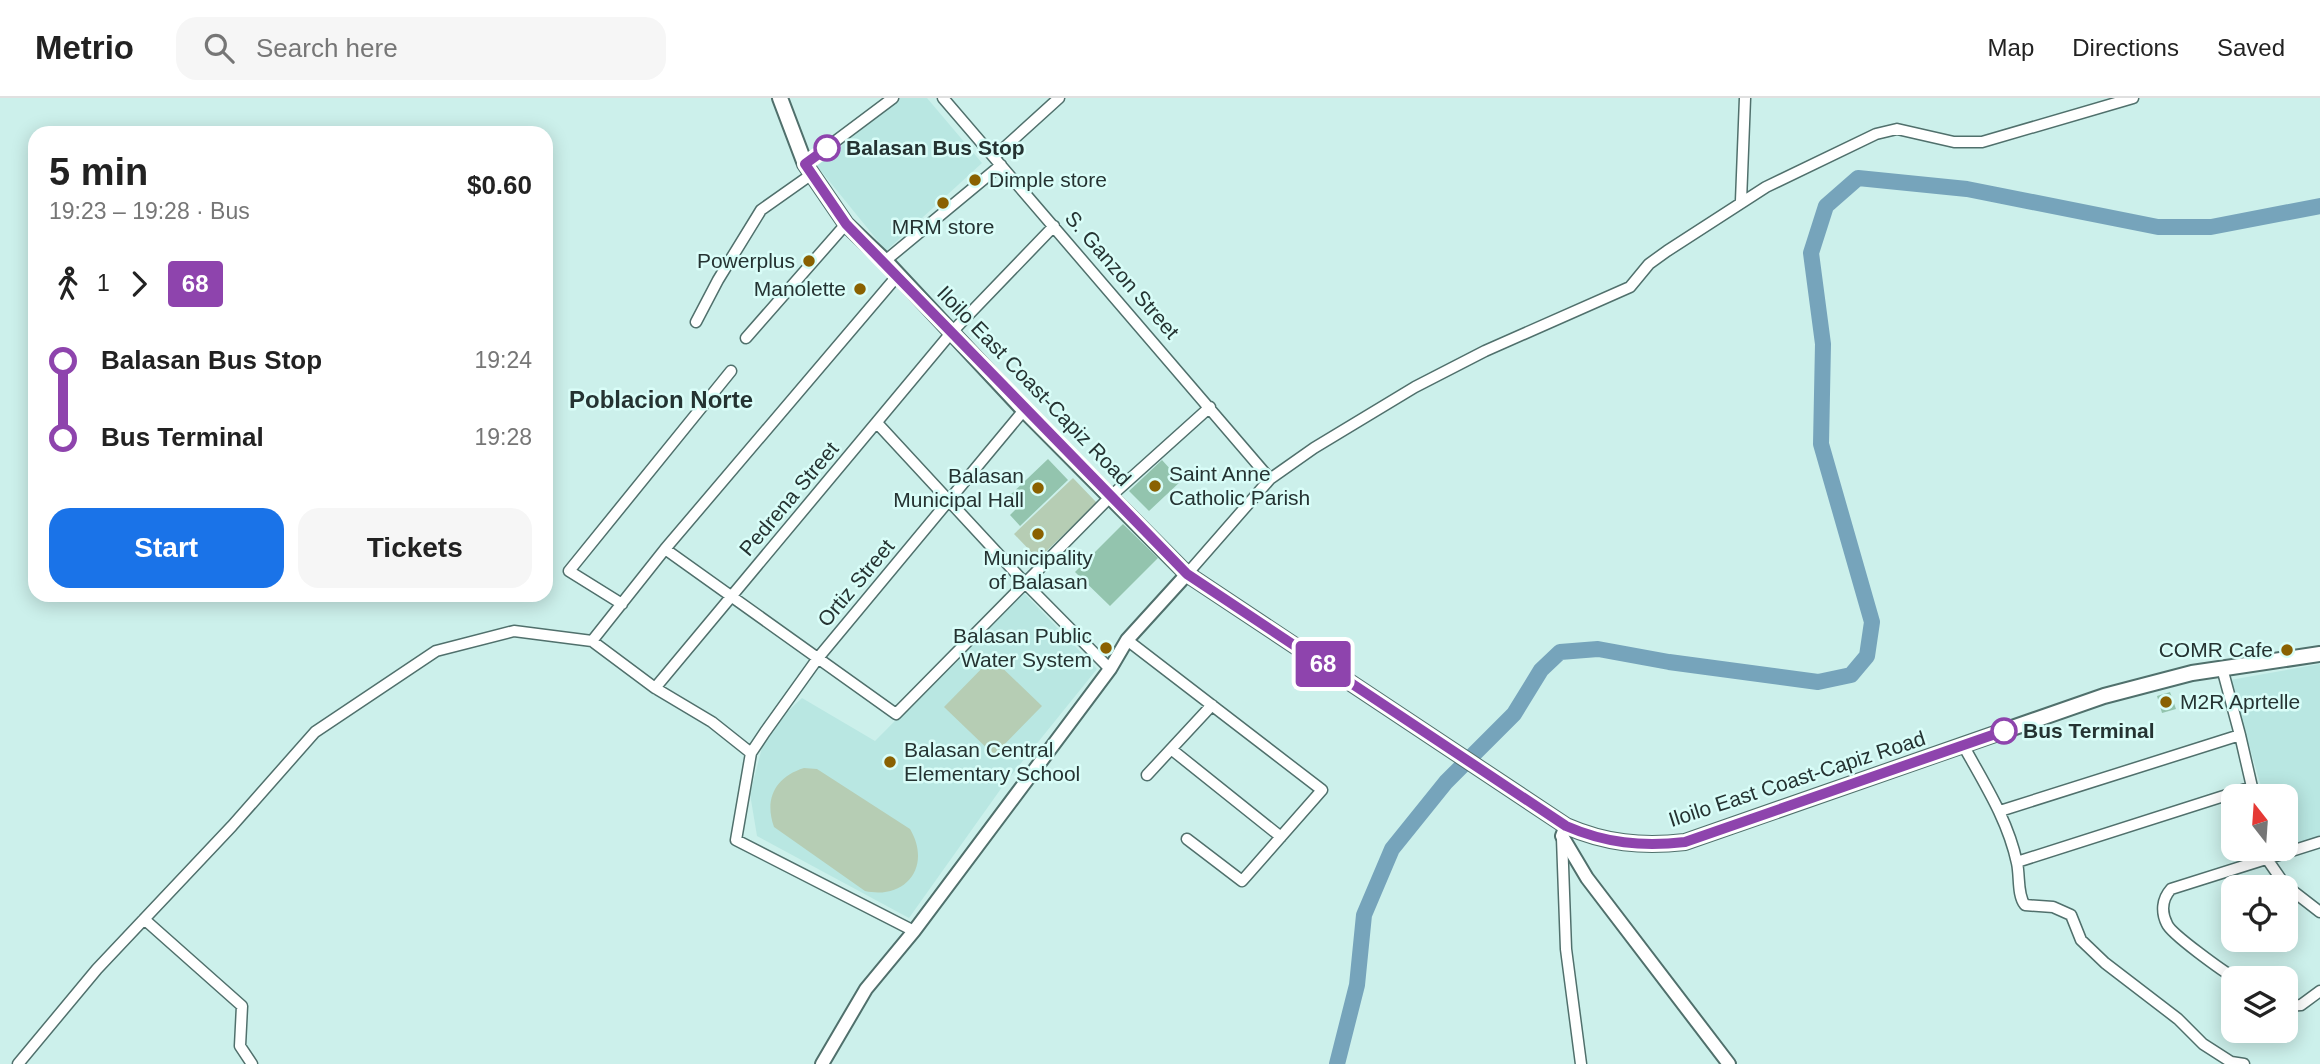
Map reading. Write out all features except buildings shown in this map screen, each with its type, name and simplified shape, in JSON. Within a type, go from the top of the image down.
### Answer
[{"type":"main road","name":"Iloilo East Coast-Capiz Road","points":[[780,98],[808,169],[846,224],[885,261],[1024,410],[1187,574],[1451,748],[1564,831],[1620,843],[1655,846],[1685,842],[2104,696],[2192,673],[2320,654]]},
{"type":"street","points":[[696,322],[761,210],[892,98]]},
{"type":"street","name":"S. Ganzon Street","points":[[943,98],[1270,479]]},
{"type":"street","points":[[885,261],[997,161],[1059,98]]},
{"type":"street","points":[[1741,201],[1745,98]]},
{"type":"street","points":[[822,1064],[866,989],[914,931],[1110,669],[1127,640],[1270,479],[1314,448],[1415,387],[1485,351],[1630,287],[1649,264],[1741,201],[1876,134],[1897,129],[1954,142],[1982,142],[2133,98]]},
{"type":"street","points":[[746,338],[846,224]]},
{"type":"street","name":"Pedrena Street","points":[[655,688],[951,333],[1054,226]]},
{"type":"street","points":[[592,641],[665,550],[898,275]]},
{"type":"street","points":[[622,604],[569,570],[731,370]]},
{"type":"street","points":[[665,550],[896,714],[1111,496],[1210,407]]},
{"type":"street","name":"Ortiz Street","points":[[751,753],[818,658],[1024,410]]},
{"type":"street","points":[[877,423],[1025,583],[1110,669]]},
{"type":"street","points":[[18,1064],[97,969],[232,826],[315,732],[436,651],[514,631],[592,641],[655,688],[712,722],[751,753],[736,840],[914,931]]},
{"type":"street","points":[[1127,640],[1322,790],[1242,881],[1187,839]]},
{"type":"street","points":[[2017,862],[2252,787],[2222,668]]},
{"type":"street","points":[[1147,775],[1212,705]]},
{"type":"street","points":[[2000,811],[2240,735]]},
{"type":"street","points":[[1963,745],[2000,811],[2017,862],[2021,899],[2025,905],[2053,907],[2071,915],[2081,940],[2105,963],[2178,1020],[2203,1044],[2231,1062],[2244,1064]]},
{"type":"street","points":[[1171,749],[1281,837]]},
{"type":"street","points":[[1564,831],[1566,949],[1581,1064]]},
{"type":"street","points":[[1564,831],[1587,878],[1730,1064]]},
{"type":"street","points":[[2298,849],[2320,842]]},
{"type":"street","points":[[2221,968],[2167,927],[2162,908],[2166,894],[2171,889],[2261,861]]},
{"type":"street","points":[[2268,861],[2285,885],[2320,912]]},
{"type":"street","points":[[144,919],[242,1006],[240,1046],[252,1064]]},
{"type":"street","points":[[2298,1006],[2320,991]]},
{"type":"shaded area","points":[[900,98],[927,98],[982,163],[886,251],[817,166]]},
{"type":"shaded area","name":"Balasan Central Elementary School","points":[[1023,592],[1097,669],[1005,783],[909,918],[757,836],[750,794],[766,732],[802,698],[875,741]]},
{"type":"shaded area","points":[[2320,664],[2320,842],[2298,847],[2298,784],[2260,784],[2230,680]]},
{"type":"green space","points":[[1073,478],[1097,503],[1038,559],[1014,534]]},
{"type":"green space","points":[[992,658],[1042,706],[994,755],[944,707]]},
{"type":"green space","points":[[804,768],[817,769],[910,829],[918,856],[911,877],[903,885],[880,892],[865,891],[774,827],[770,807],[774,790],[786,777]]},
{"type":"waterway","points":[[1337,1064],[1357,985],[1364,915],[1392,849],[1446,782],[1514,714],[1541,670],[1560,652],[1598,649],[1669,662],[1818,682],[1851,675],[1867,656],[1872,622],[1821,444],[1823,344],[1811,253],[1826,206],[1858,178],[1967,189],[2158,227],[2211,227],[2320,206]]},
{"type":"bus line","name":"68","points":[[827,148],[805,164],[846,224],[885,261],[1024,410],[1187,574],[1566,826],[1586,835],[1620,843],[1655,846],[1685,842],[2004,731]]},
{"type":"place","name":"Balasan Bus Stop","points":[[827,148]]},
{"type":"place","name":"Dimple store","points":[[975,180]]},
{"type":"place","name":"MRM store","points":[[943,203]]},
{"type":"place","name":"Powerplus","points":[[809,261]]},
{"type":"place","name":"Manolette","points":[[860,289]]},
{"type":"place","name":"Saint Anne Catholic Parish","points":[[1155,486]]},
{"type":"place","name":"Balasan Municipal Hall","points":[[1038,488]]},
{"type":"place","name":"Municipality of Balasan","points":[[1038,534]]},
{"type":"place","name":"Balasan Public Water System","points":[[1106,648]]},
{"type":"place","name":"COMR Cafe","points":[[2287,650]]},
{"type":"place","name":"M2R Aprtelle","points":[[2166,702]]},
{"type":"place","name":"Bus Terminal","points":[[2004,731]]},
{"type":"place","name":"Balasan Central Elementary School","points":[[890,762]]},
{"type":"district","name":"Poblacion Norte","points":[[661,400]]}]
